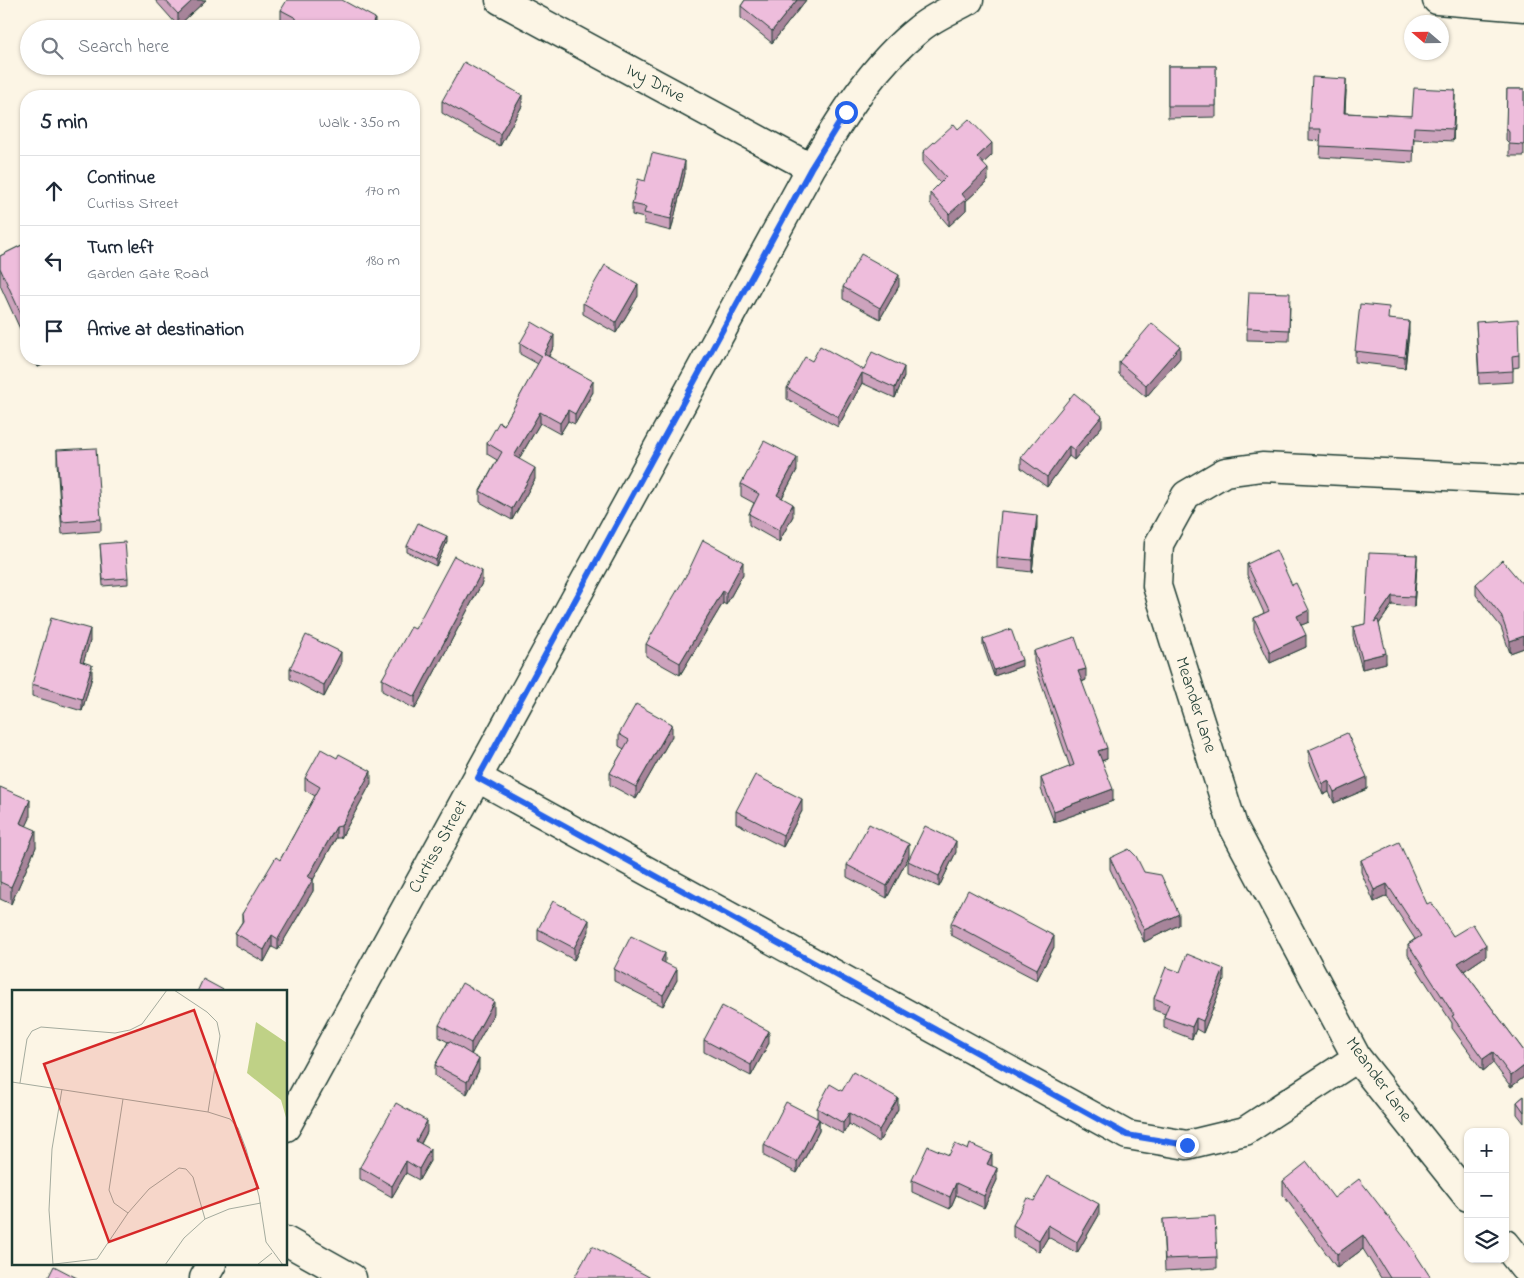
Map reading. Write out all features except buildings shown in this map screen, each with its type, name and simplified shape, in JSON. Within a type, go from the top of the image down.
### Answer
[{"type":"street","name":"Ivy Drive","points":[[500,0],[811,168]]},
{"type":"street","name":"Curtiss Street","points":[[288,1123],[811,168],[846,112],[884,60],[920,27],[969,0]]},
{"type":"street","points":[[1437,0],[1524,6]]},
{"type":"street","name":"Meander Lane","points":[[1464,1192],[1357,1058],[1233,826],[1157,586],[1159,544],[1186,495],[1225,472],[1262,466],[1524,480]]},
{"type":"street","points":[[478,778],[1127,1135],[1187,1145],[1245,1132],[1357,1058]]},
{"type":"street","points":[[288,1242],[352,1278]]},
{"type":"street","points":[[1509,1249],[1524,1268]]},
{"type":"street","points":[[204,1278],[211,1266]]},
{"type":"route","points":[[846,112],[811,168],[478,778],[1127,1135],[1187,1145]]}]
